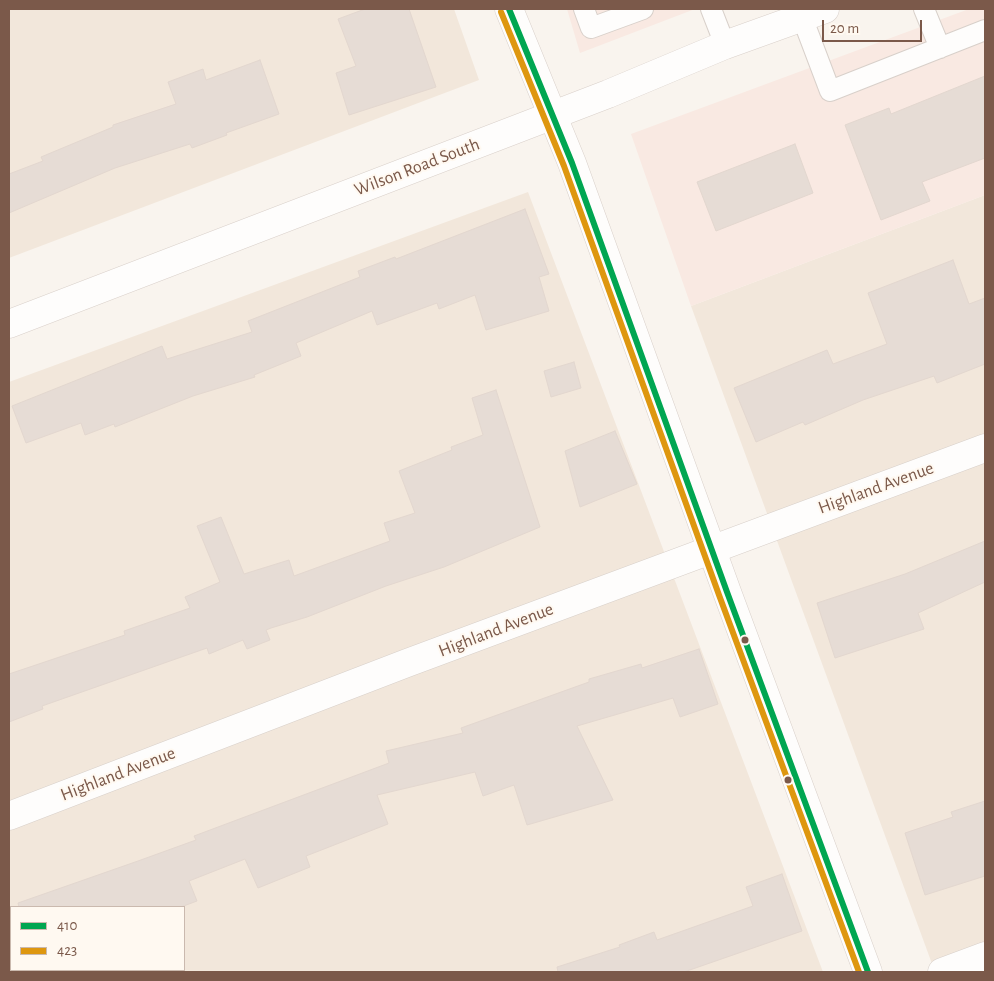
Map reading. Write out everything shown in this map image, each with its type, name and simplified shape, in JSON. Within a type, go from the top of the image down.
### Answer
[{"type":"main road","points":[[509,9],[554,115],[711,549],[868,972]]},
{"type":"main road","name":"Wilson Road South","points":[[9,324],[554,115],[724,45],[813,13]]},
{"type":"main road","name":"Highland Avenue","points":[[9,816],[711,549],[985,448]]},
{"type":"main road","points":[[942,972],[985,956]]},
{"type":"lane","points":[[584,9],[591,28],[633,11]]},
{"type":"lane","points":[[711,9],[724,45]]},
{"type":"lane","points":[[924,9],[940,48]]},
{"type":"lane","points":[[813,13],[830,91],[985,30]]},
{"type":"shaded area","points":[[9,9],[454,9],[479,80],[9,258]]},
{"type":"shaded area","points":[[567,9],[695,9],[580,53]]},
{"type":"shaded area","points":[[969,9],[985,9],[985,195],[691,306],[631,134]]},
{"type":"shaded area","points":[[528,192],[823,972],[9,972],[9,382]]},
{"type":"shaded area","points":[[985,195],[985,972],[935,972],[691,306]]},
{"type":"building","points":[[365,9],[409,9],[436,87],[349,115],[336,73],[356,66],[338,19]]},
{"type":"building","points":[[260,60],[279,114],[226,133],[227,135],[192,148],[190,144],[115,168],[9,213],[9,174],[43,161],[41,157],[113,127],[113,125],[176,104],[168,82],[203,69],[206,80]]},
{"type":"building","points":[[985,76],[985,158],[922,182],[930,201],[881,220],[845,125],[889,108],[891,114]]},
{"type":"building","points":[[795,144],[813,193],[716,231],[697,182]]},
{"type":"building","points":[[525,209],[549,274],[539,277],[549,311],[486,330],[475,295],[439,309],[437,303],[377,325],[372,311],[296,343],[301,356],[254,375],[255,377],[193,396],[115,427],[114,424],[85,435],[81,423],[26,443],[12,406],[162,346],[167,359],[252,332],[248,321],[360,277],[358,271],[395,257],[396,259]]},
{"type":"building","points":[[953,260],[969,304],[985,298],[985,364],[937,383],[934,376],[863,400],[805,425],[803,422],[756,442],[734,388],[827,350],[833,364],[887,344],[868,293]]},
{"type":"building","points":[[574,362],[581,388],[551,397],[544,371]]},
{"type":"building","points":[[496,390],[540,527],[444,567],[266,630],[270,640],[247,649],[243,640],[209,654],[207,648],[42,706],[43,709],[9,722],[9,674],[125,635],[124,631],[190,608],[185,597],[220,582],[197,526],[221,517],[244,574],[289,560],[294,576],[390,541],[384,523],[415,513],[399,471],[452,450],[451,447],[483,435],[472,398]]},
{"type":"building","points":[[615,431],[637,484],[580,507],[565,451]]},
{"type":"building","points":[[985,541],[985,582],[918,613],[924,629],[835,658],[817,603],[905,574]]},
{"type":"building","points":[[699,649],[718,704],[680,717],[673,698],[577,726],[613,800],[527,825],[514,785],[483,796],[475,772],[377,795],[388,824],[306,856],[310,867],[258,888],[245,859],[189,881],[197,901],[184,906],[19,906],[18,903],[196,840],[194,836],[389,763],[386,751],[463,733],[461,728],[589,682],[589,679],[641,664],[642,668]]},
{"type":"building","points":[[985,801],[985,876],[925,895],[905,833],[953,817],[951,812]]},
{"type":"building","points":[[782,874],[802,931],[684,972],[558,972],[557,967],[620,947],[619,945],[654,932],[657,940],[753,906],[746,887]]},
{"type":"transit line","name":"410","points":[[509,9],[572,163],[727,592],[868,972]]},
{"type":"transit line","name":"423","points":[[501,12],[564,166],[719,595],[859,972]]}]
